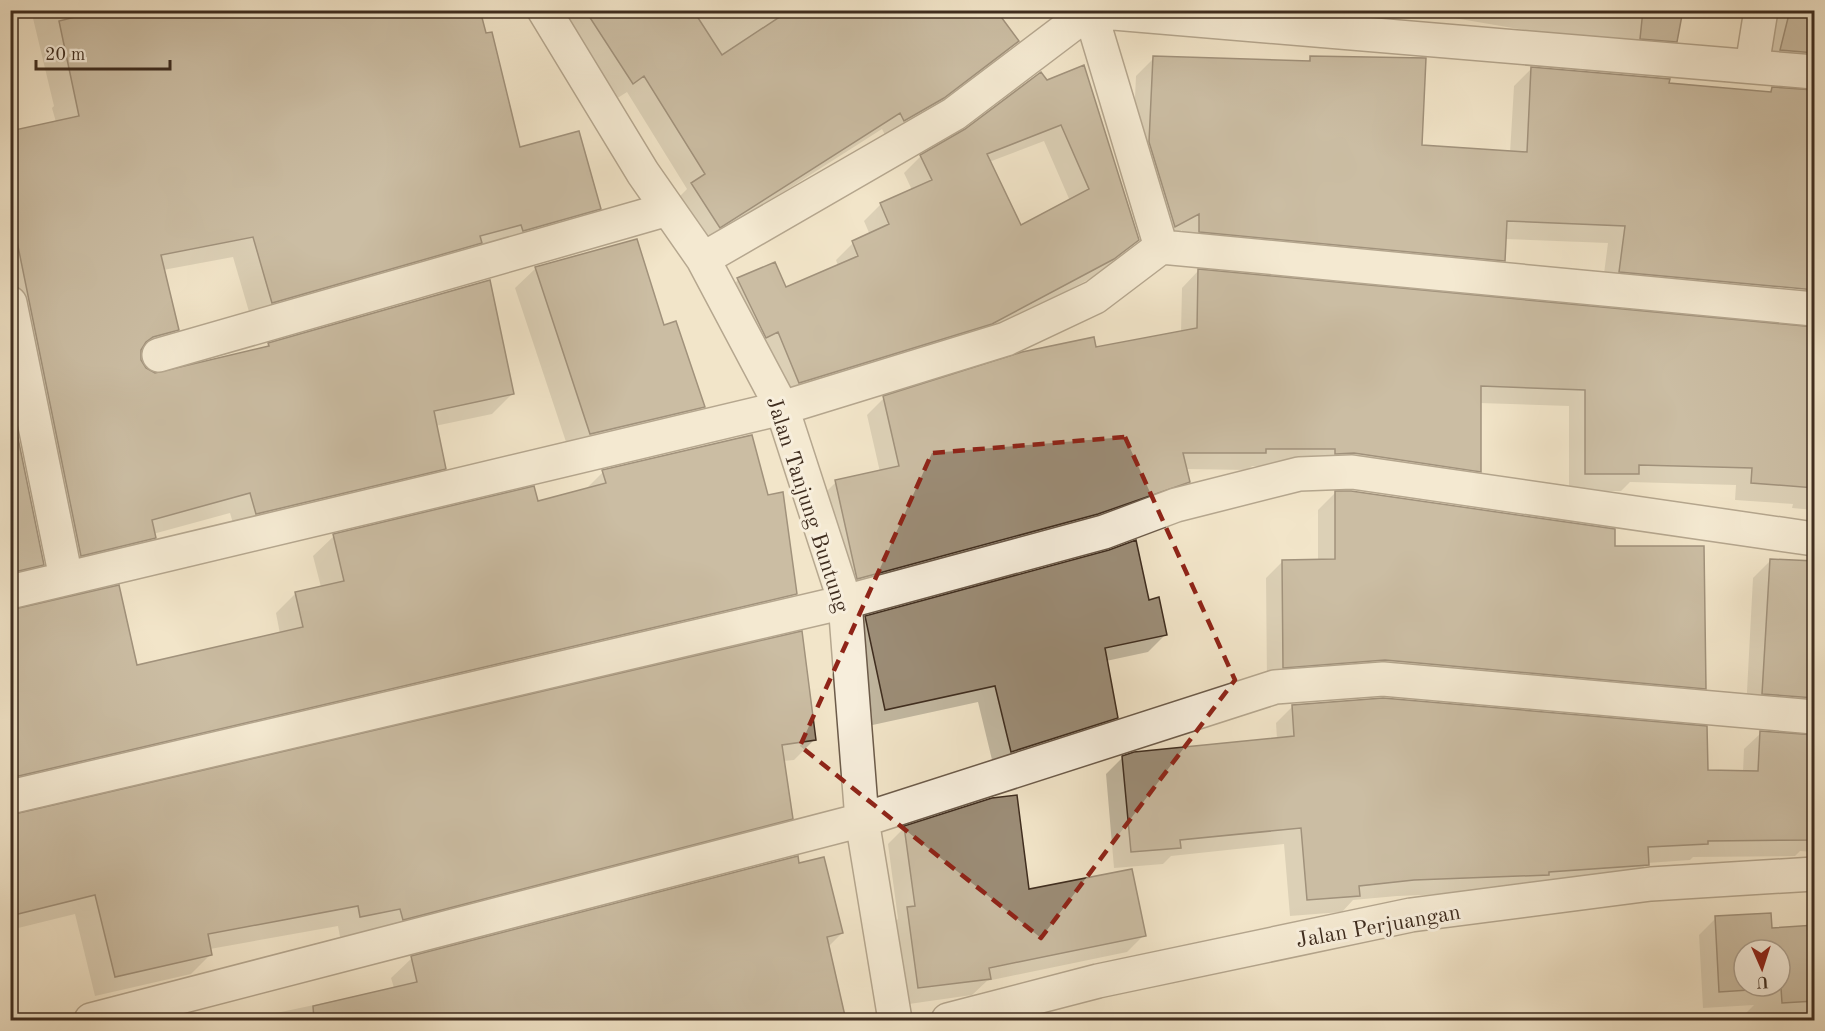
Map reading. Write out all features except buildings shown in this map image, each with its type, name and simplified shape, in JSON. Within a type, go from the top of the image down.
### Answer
[{"type":"street","name":"Jalan Tanjung Buntung","points":[[544,10],[643,173],[703,259],[782,408],[845,602],[862,820],[895,1020]]},
{"type":"street","points":[[1752,66],[1761,10]]},
{"type":"street","points":[[1090,11],[1161,247]]},
{"type":"street","points":[[703,259],[954,114],[1090,11],[1815,72]]},
{"type":"street","points":[[159,355],[668,209]]},
{"type":"street","points":[[10,592],[782,408],[1006,339],[1095,297],[1161,247],[1815,309]]},
{"type":"street","points":[[10,303],[66,578]]},
{"type":"street","points":[[10,797],[845,602],[1104,532],[1176,505],[1299,474],[1352,472],[1815,539]]},
{"type":"street","points":[[91,1020],[862,820],[1275,687],[1383,679],[1815,717]]},
{"type":"street","name":"Jalan Perjuangan","points":[[948,1020],[1098,981],[1411,915],[1651,884],[1815,874]]},
{"type":"highlighted area","points":[[1125,437],[1235,680],[1041,938],[800,746],[932,453]]}]
